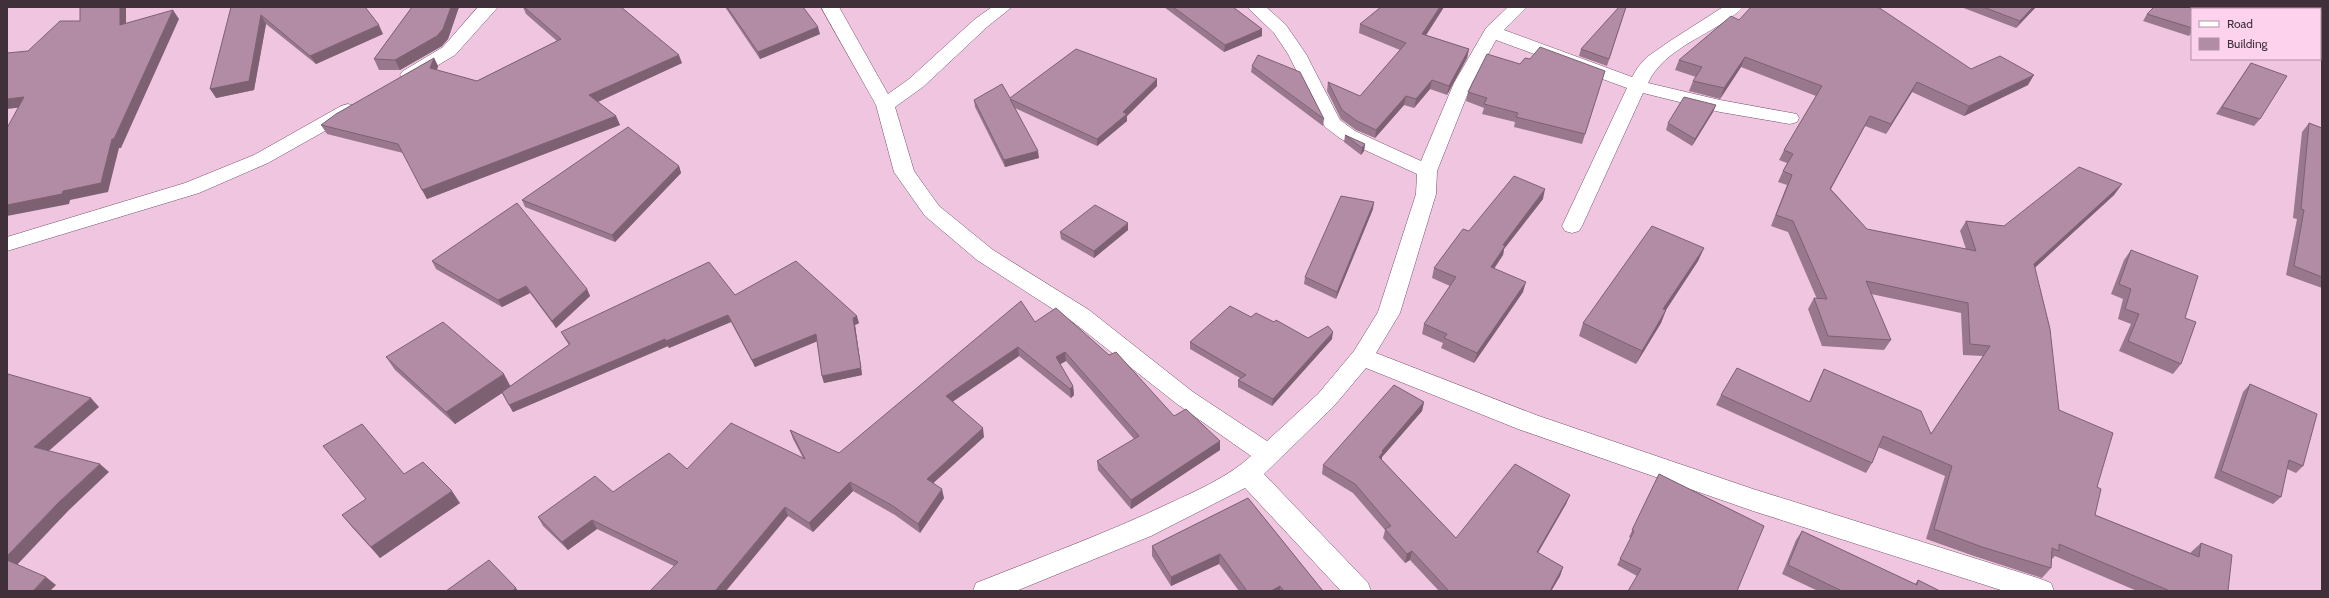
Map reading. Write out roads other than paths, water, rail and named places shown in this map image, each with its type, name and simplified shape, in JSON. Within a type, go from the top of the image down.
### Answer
[{"type":"street","points":[[392,85],[449,51],[479,15],[489,7]]},
{"type":"street","points":[[830,7],[885,105],[904,172],[932,211],[985,255],[1080,316],[1185,398],[1268,455]]},
{"type":"street","points":[[885,105],[916,83],[981,23],[1003,7]]},
{"type":"street","points":[[1256,7],[1280,29],[1297,54],[1332,123],[1348,135],[1427,171]]},
{"type":"street","points":[[986,591],[1142,528],[1199,501],[1248,474],[1326,400],[1362,357],[1389,313],[1426,194],[1427,171],[1464,84],[1492,32],[1518,7]]},
{"type":"street","points":[[1572,226],[1644,71],[1657,56],[1718,20],[1734,7]]},
{"type":"street","points":[[1492,32],[1638,86],[1720,106],[1790,118]]},
{"type":"street","points":[[7,244],[192,188],[261,159],[365,101]]},
{"type":"street","points":[[1362,357],[1527,422],[1753,500],[2042,591]]},
{"type":"street","points":[[1248,474],[1358,591]]}]
